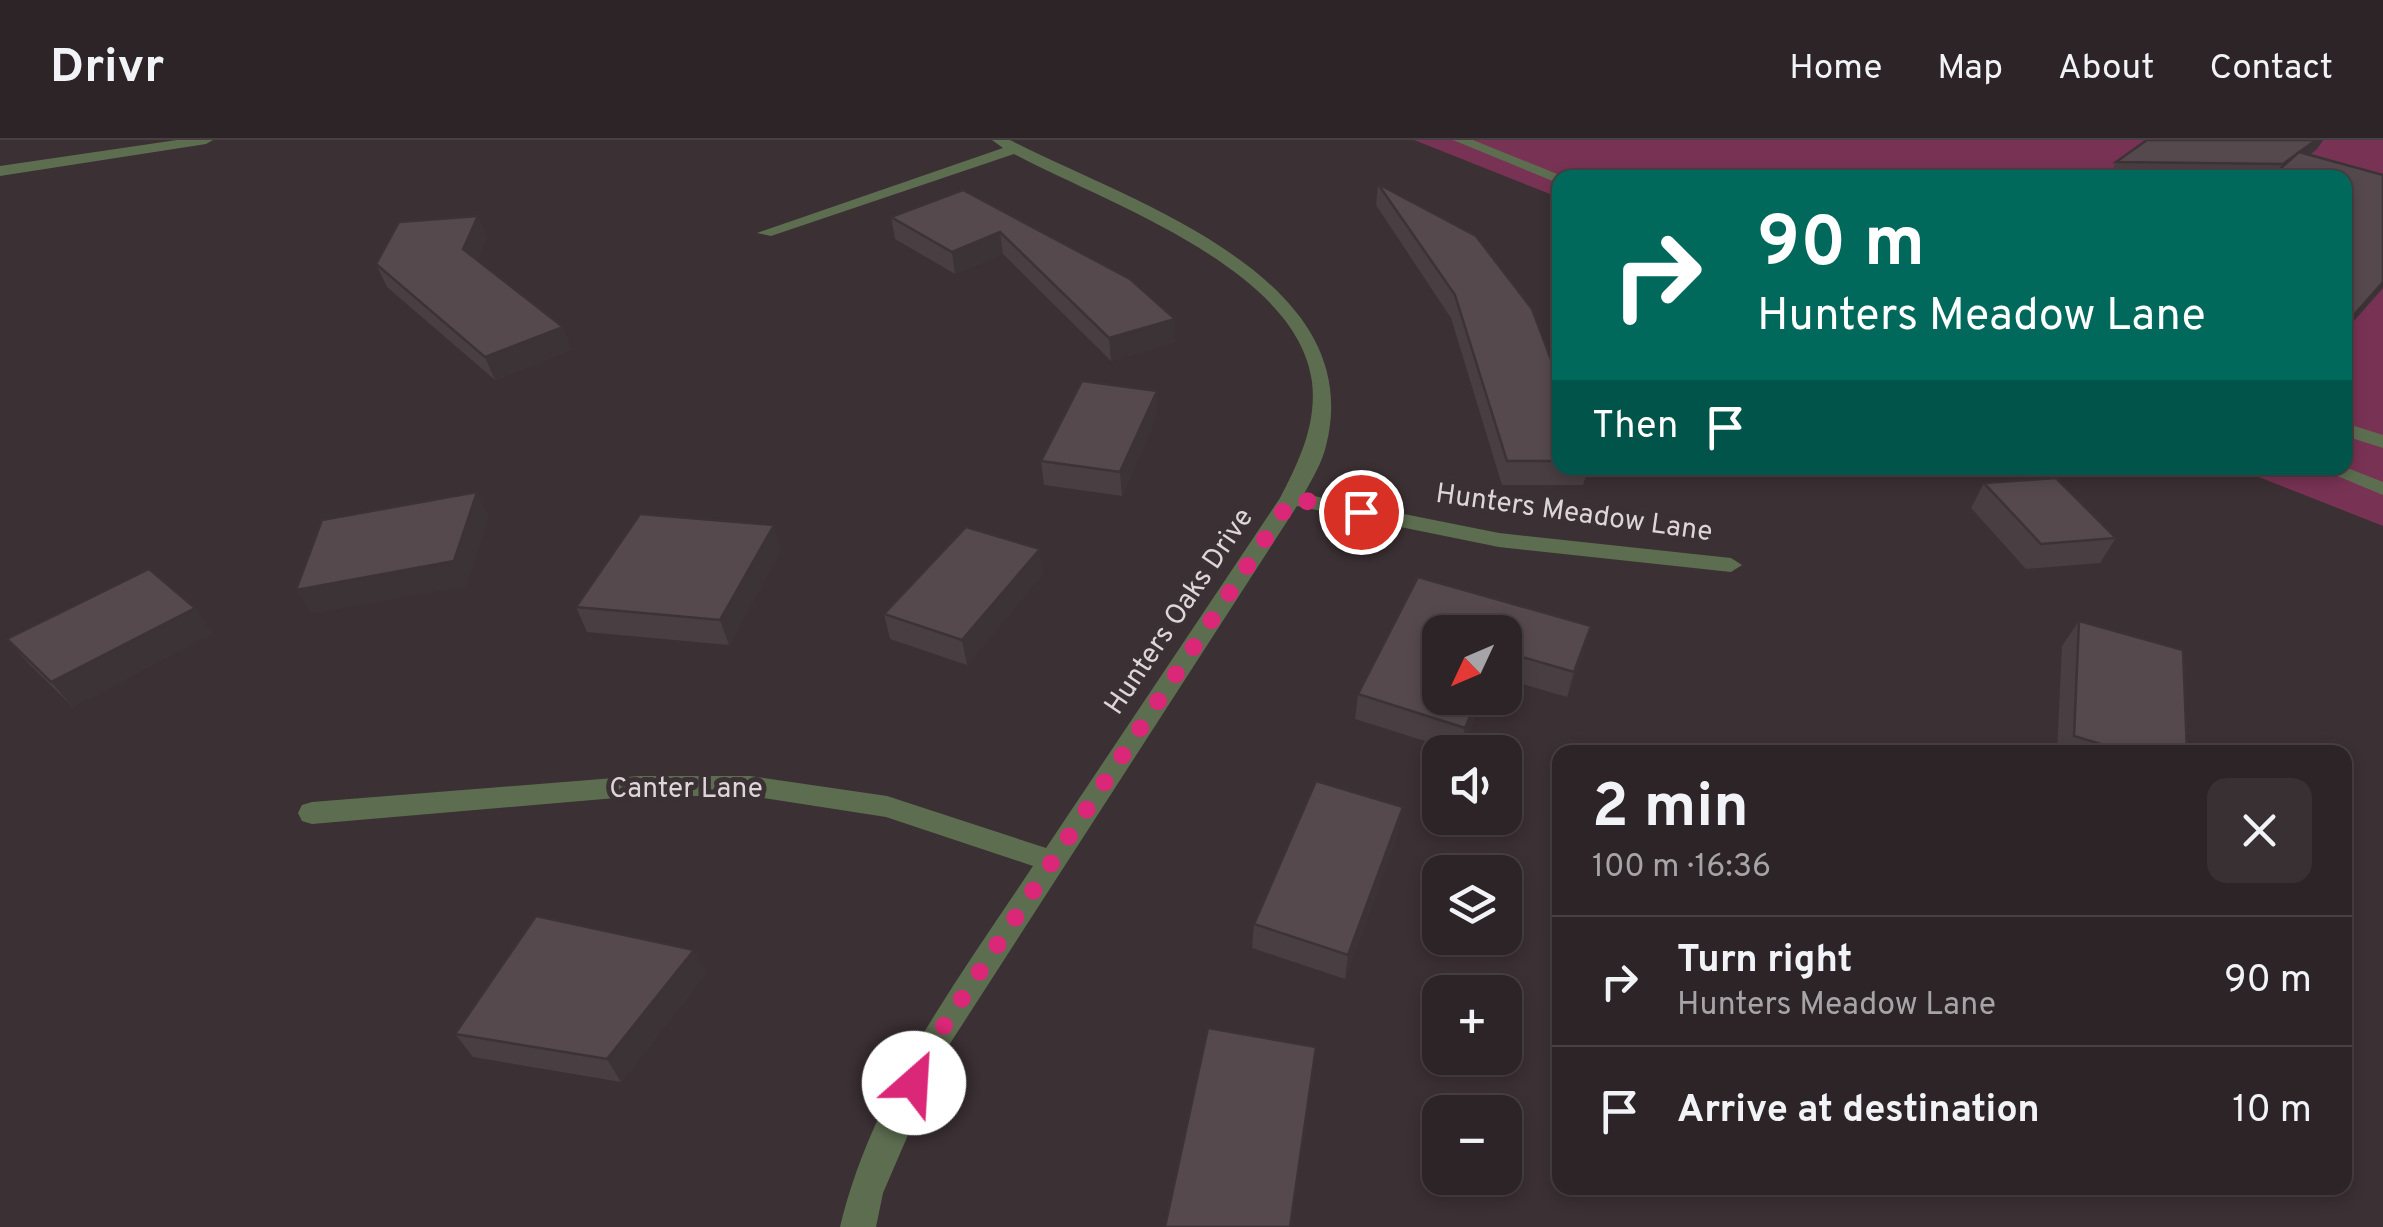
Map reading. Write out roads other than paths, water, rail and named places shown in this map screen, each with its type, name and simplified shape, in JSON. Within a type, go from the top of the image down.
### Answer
[{"type":"street","points":[[0,171],[206,140]]},
{"type":"street","points":[[1460,140],[1552,176]]},
{"type":"street","points":[[765,233],[1006,145]]},
{"type":"street","name":"Hunters Oaks Drive","points":[[858,1227],[866,1192],[930,1047],[1292,498],[1317,442],[1322,388],[1307,340],[1278,297],[1214,249],[1006,145]]},
{"type":"street","points":[[2352,431],[2383,442]]},
{"type":"street","points":[[2347,475],[2382,488]]},
{"type":"street","name":"Hunters Meadow Lane","points":[[1292,498],[1500,540],[1731,565]]},
{"type":"street","name":"Canter Lane","points":[[312,812],[640,786],[750,786],[887,807],[1051,860]]}]
